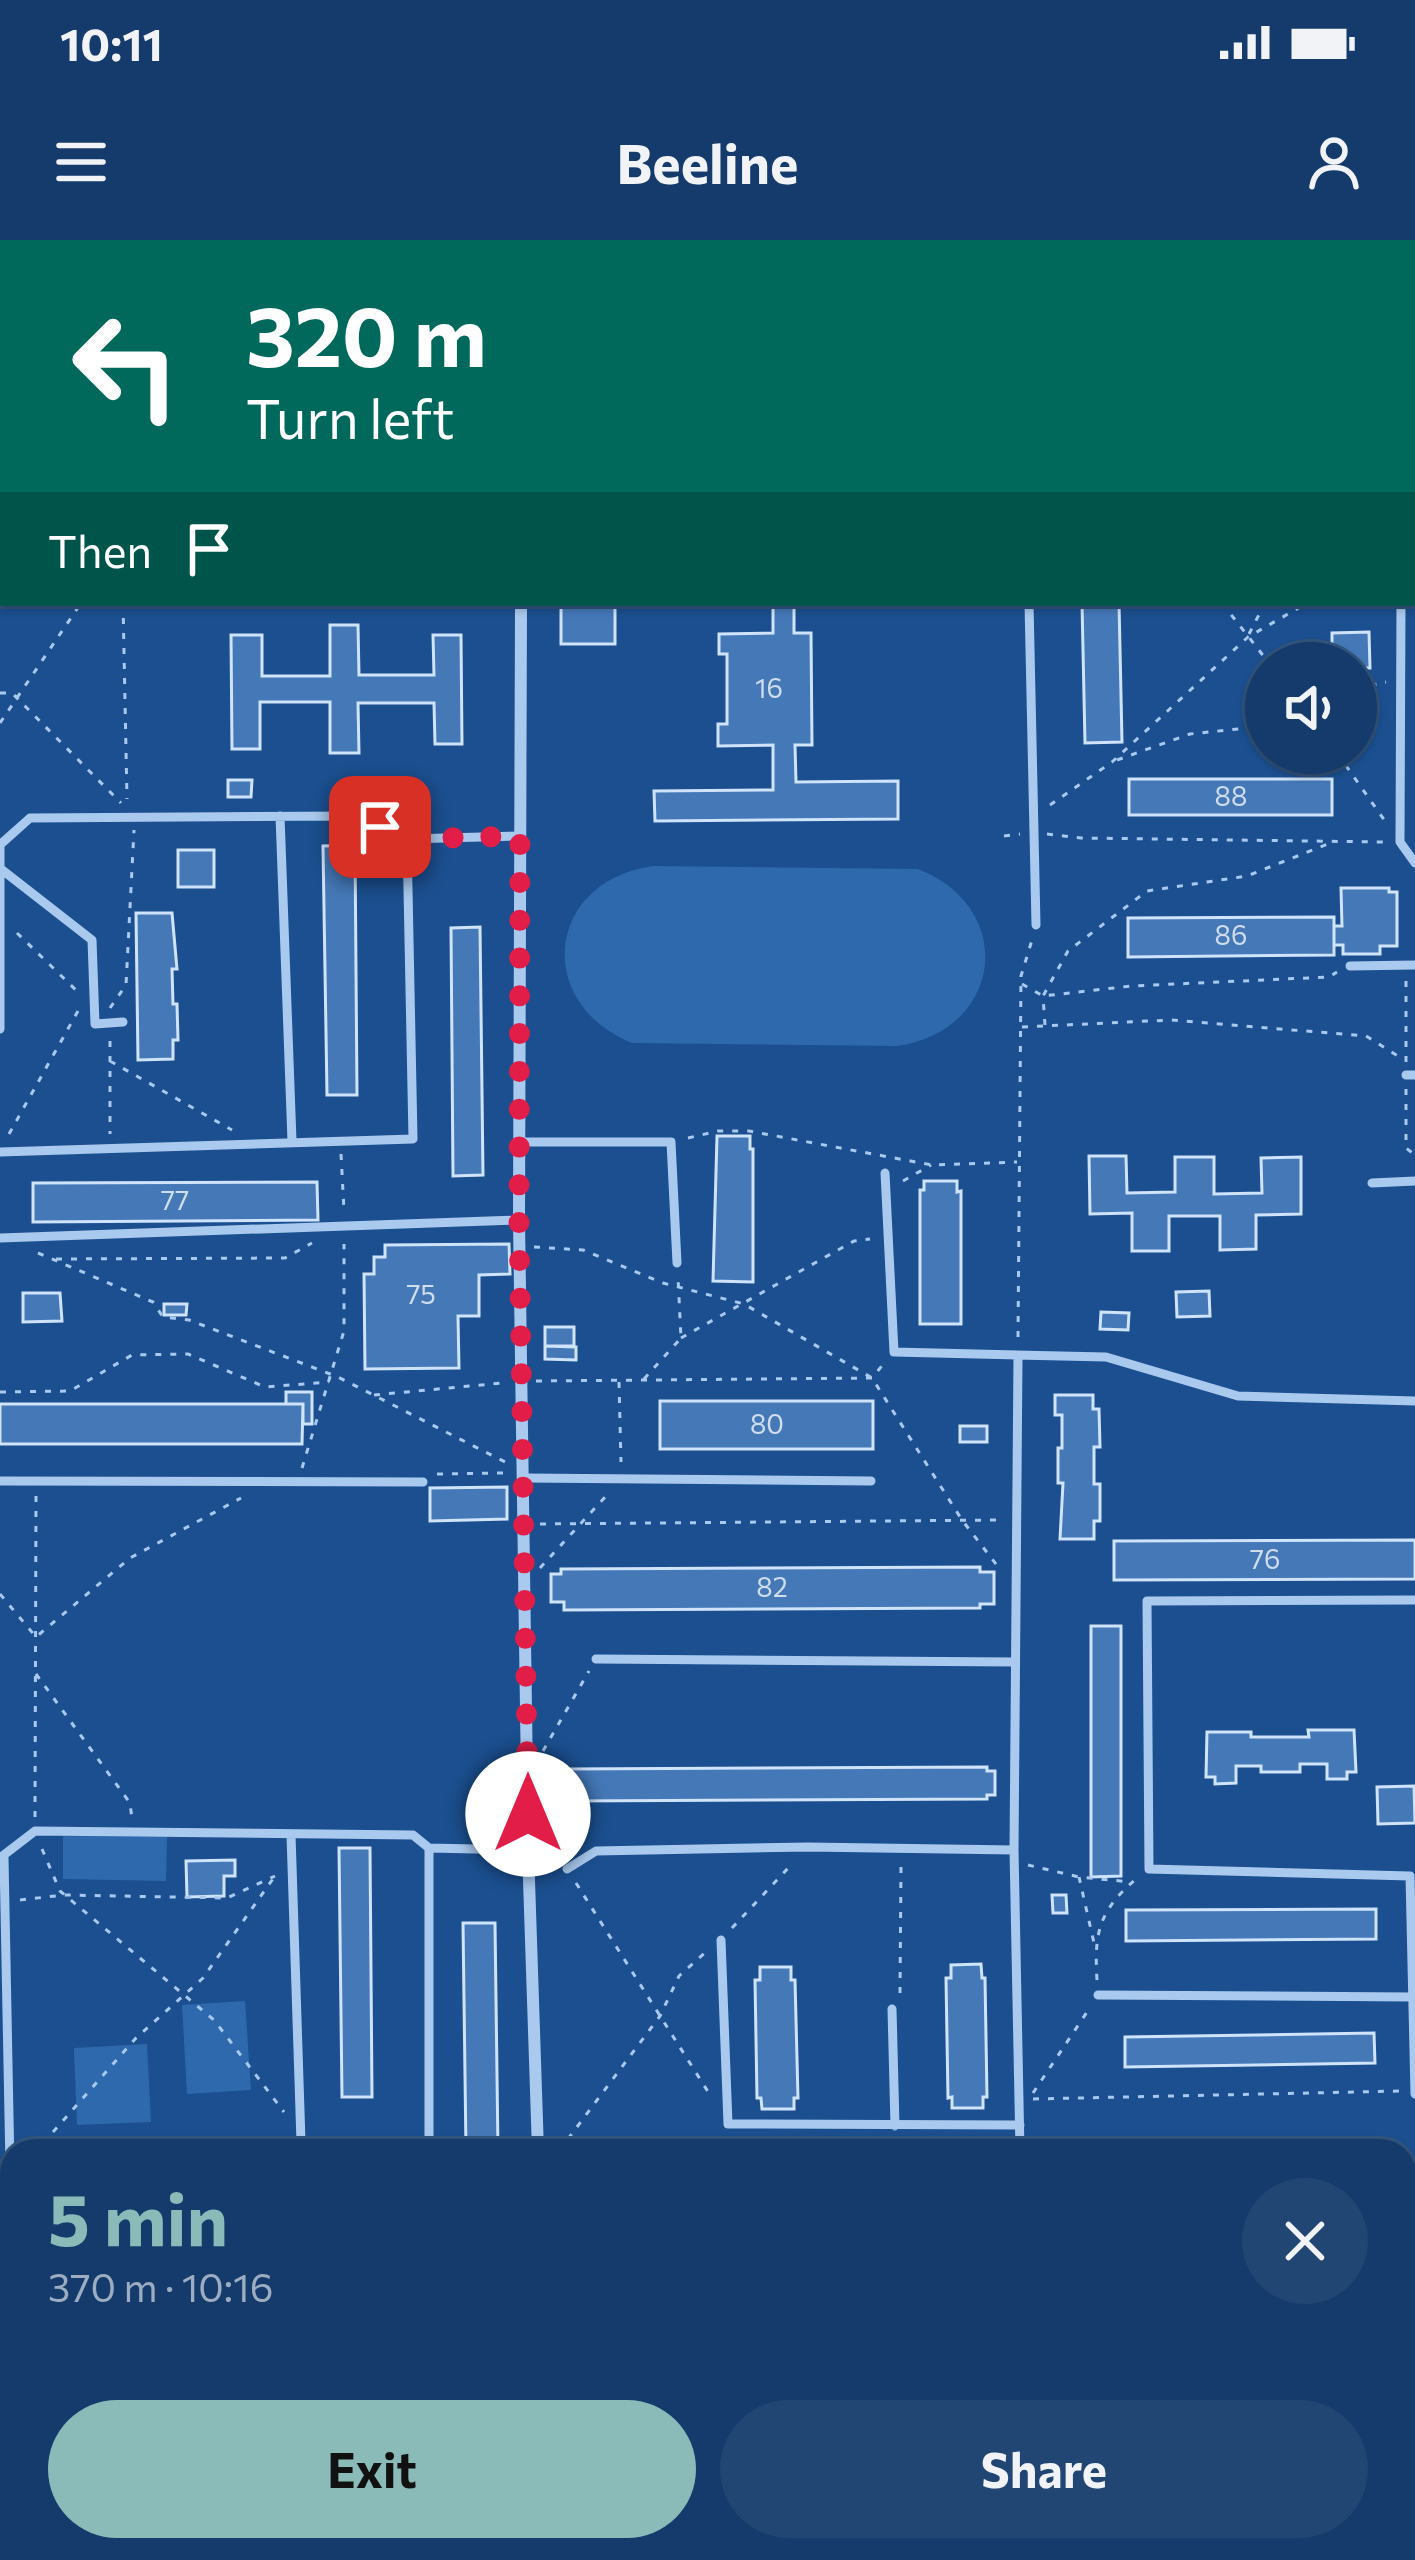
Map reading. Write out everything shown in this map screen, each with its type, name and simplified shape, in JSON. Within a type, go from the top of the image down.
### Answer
[{"type":"street","points":[[521,606],[519,1220],[528,1850],[538,2139]]},
{"type":"lane","points":[[1029,606],[1036,926]]},
{"type":"lane","points":[[1402,606],[1400,842],[1415,862]]},
{"type":"lane","points":[[1400,680],[1415,680]]},
{"type":"lane","points":[[0,1029],[0,844],[30,818],[352,815],[407,839],[520,836]]},
{"type":"lane","points":[[280,816],[292,1141]]},
{"type":"lane","points":[[0,1152],[413,1139],[407,839]]},
{"type":"lane","points":[[1,869],[92,940],[95,1024],[123,1022]]},
{"type":"lane","points":[[1349,966],[1415,964]]},
{"type":"lane","points":[[522,1142],[671,1142],[677,1263]]},
{"type":"lane","points":[[885,1173],[895,1352],[1106,1357],[1238,1396],[1415,1400]]},
{"type":"lane","points":[[1372,1184],[1415,1181]]},
{"type":"lane","points":[[0,1238],[519,1220]]},
{"type":"lane","points":[[1018,1357],[1014,1856],[1020,2139]]},
{"type":"lane","points":[[525,1475],[871,1481]]},
{"type":"lane","points":[[0,1481],[423,1481]]},
{"type":"lane","points":[[1415,1600],[1147,1601],[1149,1869],[1410,1876],[1415,2092]]},
{"type":"lane","points":[[596,1659],[1016,1661]]},
{"type":"lane","points":[[11,2139],[2,1858],[35,1832],[413,1835],[429,1849],[528,1850]]},
{"type":"lane","points":[[291,1835],[300,2137]]},
{"type":"lane","points":[[567,1869],[596,1851],[901,1848],[1014,1856]]},
{"type":"lane","points":[[429,1849],[430,2139]]},
{"type":"lane","points":[[721,1940],[728,2124],[1019,2125]]},
{"type":"lane","points":[[1098,1995],[1412,1996]]},
{"type":"lane","points":[[892,2009],[895,2126]]},
{"type":"lane","points":[[248,2139],[329,2139]]},
{"type":"path","points":[[0,723],[79,606]]},
{"type":"path","points":[[0,693],[12,693],[127,809],[123,606]]},
{"type":"path","points":[[1224,606],[1252,642]]},
{"type":"path","points":[[1248,637],[1264,606]]},
{"type":"path","points":[[1032,817],[1112,763],[1248,637],[1301,606]]},
{"type":"path","points":[[1377,685],[1400,680]]},
{"type":"path","points":[[1112,763],[1190,734],[1245,728]]},
{"type":"path","points":[[1352,774],[1400,842]]},
{"type":"path","points":[[110,1148],[110,1008],[126,985],[135,818]]},
{"type":"path","points":[[1004,836],[1032,832],[1081,838],[1400,842]]},
{"type":"path","points":[[1045,1025],[1043,995],[1068,951],[1147,891],[1247,876],[1335,841]]},
{"type":"path","points":[[1,918],[85,998],[9,1135]]},
{"type":"path","points":[[1018,1357],[1021,984],[1036,926]]},
{"type":"path","points":[[1021,984],[1043,995],[1329,977],[1349,966]]},
{"type":"path","points":[[1021,1027],[1171,1020],[1366,1036],[1406,1061]]},
{"type":"path","points":[[110,1061],[255,1142]]},
{"type":"path","points":[[671,1142],[718,1131],[748,1131],[932,1165],[1018,1162]]},
{"type":"path","points":[[298,1481],[344,1331],[340,1140]]},
{"type":"path","points":[[886,1191],[932,1165]]},
{"type":"path","points":[[54,1258],[285,1258],[344,1226]]},
{"type":"path","points":[[643,1380],[681,1338],[854,1241],[889,1236]]},
{"type":"path","points":[[520,1246],[584,1250],[680,1288],[744,1304],[872,1378],[962,1520],[1016,1591]]},
{"type":"path","points":[[36,1252],[153,1302],[163,1317],[189,1320],[333,1375],[525,1475]]},
{"type":"path","points":[[677,1263],[681,1338]]},
{"type":"path","points":[[374,1395],[523,1381],[872,1378],[895,1352]]},
{"type":"path","points":[[0,1392],[70,1391],[132,1354],[188,1354],[265,1387],[331,1382]]},
{"type":"path","points":[[526,1583],[622,1480],[619,1380]]},
{"type":"path","points":[[423,1481],[428,1474],[525,1475]]},
{"type":"path","points":[[37,1481],[35,1832],[64,1895],[214,2020],[300,2137]]},
{"type":"path","points":[[36,1637],[130,1558],[272,1481]]},
{"type":"path","points":[[526,1524],[1017,1519]]},
{"type":"path","points":[[0,1594],[36,1637]]},
{"type":"path","points":[[527,1778],[596,1659]]},
{"type":"path","points":[[36,1674],[130,1803],[134,1833]]},
{"type":"path","points":[[568,2139],[660,2016],[679,1976],[721,1940],[808,1847]]},
{"type":"path","points":[[892,2009],[900,2003],[901,1848]]},
{"type":"path","points":[[47,2139],[136,2038],[202,1978],[291,1852]]},
{"type":"path","points":[[1014,1856],[1079,1877],[1133,1882]]},
{"type":"path","points":[[567,1869],[728,2124],[710,2139]]},
{"type":"path","points":[[1094,1945],[1108,1903],[1149,1869]]},
{"type":"path","points":[[6,1902],[64,1895],[227,1898],[275,1875]]},
{"type":"path","points":[[1079,1877],[1094,1945],[1098,1995],[1029,2099],[1415,2092]]},
{"type":"shaded area","points":[[653,866],[918,869],[950,887],[972,911],[983,938],[985,966],[977,994],[959,1018],[932,1036],[897,1046],[632,1043],[600,1025],[578,1001],[567,973],[565,945],[573,918],[591,894],[617,876]]},
{"type":"shaded area","points":[[63,1836],[167,1837],[166,1881],[63,1879]]},
{"type":"shaded area","points":[[245,2001],[251,2090],[187,2094],[182,2005]]},
{"type":"shaded area","points":[[147,2044],[151,2122],[77,2125],[74,2048]]},
{"type":"building","points":[[561,606],[615,606],[615,644],[561,644]]},
{"type":"building","points":[[773,606],[794,606],[794,633],[811,633],[812,745],[795,745],[796,782],[898,781],[898,819],[655,821],[654,791],[773,790],[773,745],[718,746],[718,724],[727,724],[727,654],[719,654],[719,634],[773,633]]},
{"type":"building","points":[[1082,606],[1119,606],[1122,742],[1085,743]]},
{"type":"building","points":[[330,625],[358,625],[359,675],[434,675],[433,635],[461,635],[462,744],[435,744],[434,703],[358,703],[359,753],[330,753],[330,702],[260,702],[260,749],[232,749],[231,635],[262,635],[262,676],[330,676]]},
{"type":"building","points":[[1369,632],[1369,642],[1332,642],[1332,633]]},
{"type":"building","points":[[1129,779],[1332,779],[1332,815],[1129,815]]},
{"type":"building","points":[[228,780],[252,780],[251,797],[228,797]]},
{"type":"building","points":[[355,845],[357,1095],[327,1095],[323,846]]},
{"type":"building","points":[[178,850],[214,850],[214,887],[178,887]]},
{"type":"building","points":[[1341,888],[1397,892],[1397,946],[1380,946],[1380,954],[1343,954],[1343,945],[1334,945],[1334,926],[1342,926]]},
{"type":"building","points":[[136,913],[172,913],[178,1040],[173,1040],[173,1059],[138,1060]]},
{"type":"building","points":[[1334,917],[1334,955],[1128,957],[1128,918]]},
{"type":"building","points":[[480,927],[483,1175],[453,1176],[451,928]]},
{"type":"building","points":[[717,1136],[750,1136],[753,1282],[713,1281]]},
{"type":"building","points":[[1089,1156],[1126,1156],[1127,1193],[1175,1192],[1175,1157],[1214,1157],[1214,1194],[1262,1193],[1261,1158],[1301,1157],[1301,1214],[1256,1215],[1256,1249],[1220,1250],[1220,1216],[1169,1216],[1169,1251],[1132,1251],[1132,1213],[1090,1214]]},
{"type":"building","points":[[924,1181],[957,1181],[957,1192],[961,1191],[961,1324],[920,1324],[920,1190],[924,1190]]},
{"type":"building","points":[[317,1182],[318,1220],[33,1222],[33,1183]]},
{"type":"building","points":[[509,1244],[510,1274],[479,1275],[479,1316],[458,1316],[459,1368],[365,1369],[364,1274],[374,1274],[374,1257],[385,1257],[385,1245]]},
{"type":"building","points":[[1209,1291],[1210,1316],[1177,1317],[1176,1292]]},
{"type":"building","points":[[23,1293],[60,1293],[62,1321],[23,1322]]},
{"type":"building","points":[[164,1304],[187,1304],[186,1315],[164,1315]]},
{"type":"building","points":[[1101,1312],[1129,1313],[1128,1330],[1100,1329]]},
{"type":"building","points":[[545,1327],[574,1327],[574,1346],[545,1346]]},
{"type":"building","points":[[545,1346],[576,1347],[576,1360],[545,1359]]},
{"type":"building","points":[[286,1392],[312,1392],[312,1424],[303,1424],[303,1404],[286,1404]]},
{"type":"building","points":[[1055,1395],[1093,1395],[1093,1409],[1099,1409],[1094,1484],[1100,1484],[1100,1521],[1094,1521],[1094,1539],[1060,1539],[1062,1415],[1055,1415]]},
{"type":"building","points":[[660,1401],[873,1401],[873,1449],[660,1449]]},
{"type":"building","points":[[0,1404],[303,1404],[302,1444],[0,1444]]},
{"type":"building","points":[[960,1426],[987,1426],[987,1442],[960,1442]]},
{"type":"building","points":[[507,1487],[507,1519],[430,1521],[430,1488]]},
{"type":"building","points":[[1415,1540],[1415,1579],[1114,1580],[1114,1541]]},
{"type":"building","points":[[980,1567],[980,1572],[994,1572],[994,1604],[980,1604],[980,1608],[564,1610],[564,1602],[551,1602],[551,1574],[561,1574],[561,1569]]},
{"type":"building","points":[[1091,1626],[1121,1626],[1121,1876],[1091,1877]]},
{"type":"building","points":[[1308,1730],[1354,1730],[1356,1772],[1347,1772],[1347,1779],[1327,1779],[1327,1764],[1300,1764],[1300,1772],[1261,1772],[1261,1766],[1236,1766],[1236,1783],[1215,1784],[1215,1777],[1206,1777],[1207,1732],[1309,1737]]},
{"type":"building","points":[[987,1767],[995,1771],[995,1795],[987,1799],[569,1801],[569,1796],[559,1797],[559,1773],[567,1774],[567,1769]]},
{"type":"building","points":[[1414,1786],[1415,1823],[1378,1824],[1377,1787]]},
{"type":"building","points":[[339,1848],[370,1848],[372,2097],[342,2097]]},
{"type":"building","points":[[235,1860],[235,1876],[224,1876],[224,1896],[187,1897],[186,1861]]},
{"type":"building","points":[[1052,1895],[1066,1895],[1067,1913],[1053,1913]]},
{"type":"building","points":[[1376,1909],[1376,1939],[1126,1941],[1126,1910]]},
{"type":"building","points":[[463,1923],[495,1923],[498,2139],[466,2139]]},
{"type":"building","points":[[981,1964],[987,2097],[983,2097],[983,2108],[952,2108],[946,1978],[951,1978],[951,1965]]},
{"type":"building","points":[[760,1967],[791,1967],[791,1980],[795,1980],[798,2098],[794,2098],[794,2109],[762,2109],[761,2098],[757,2098],[755,1980],[760,1980]]},
{"type":"building","points":[[1374,2033],[1375,2063],[1125,2067],[1125,2037]]},
{"type":"route","points":[[380,827],[407,839],[520,836],[519,1220],[528,1814]]}]
